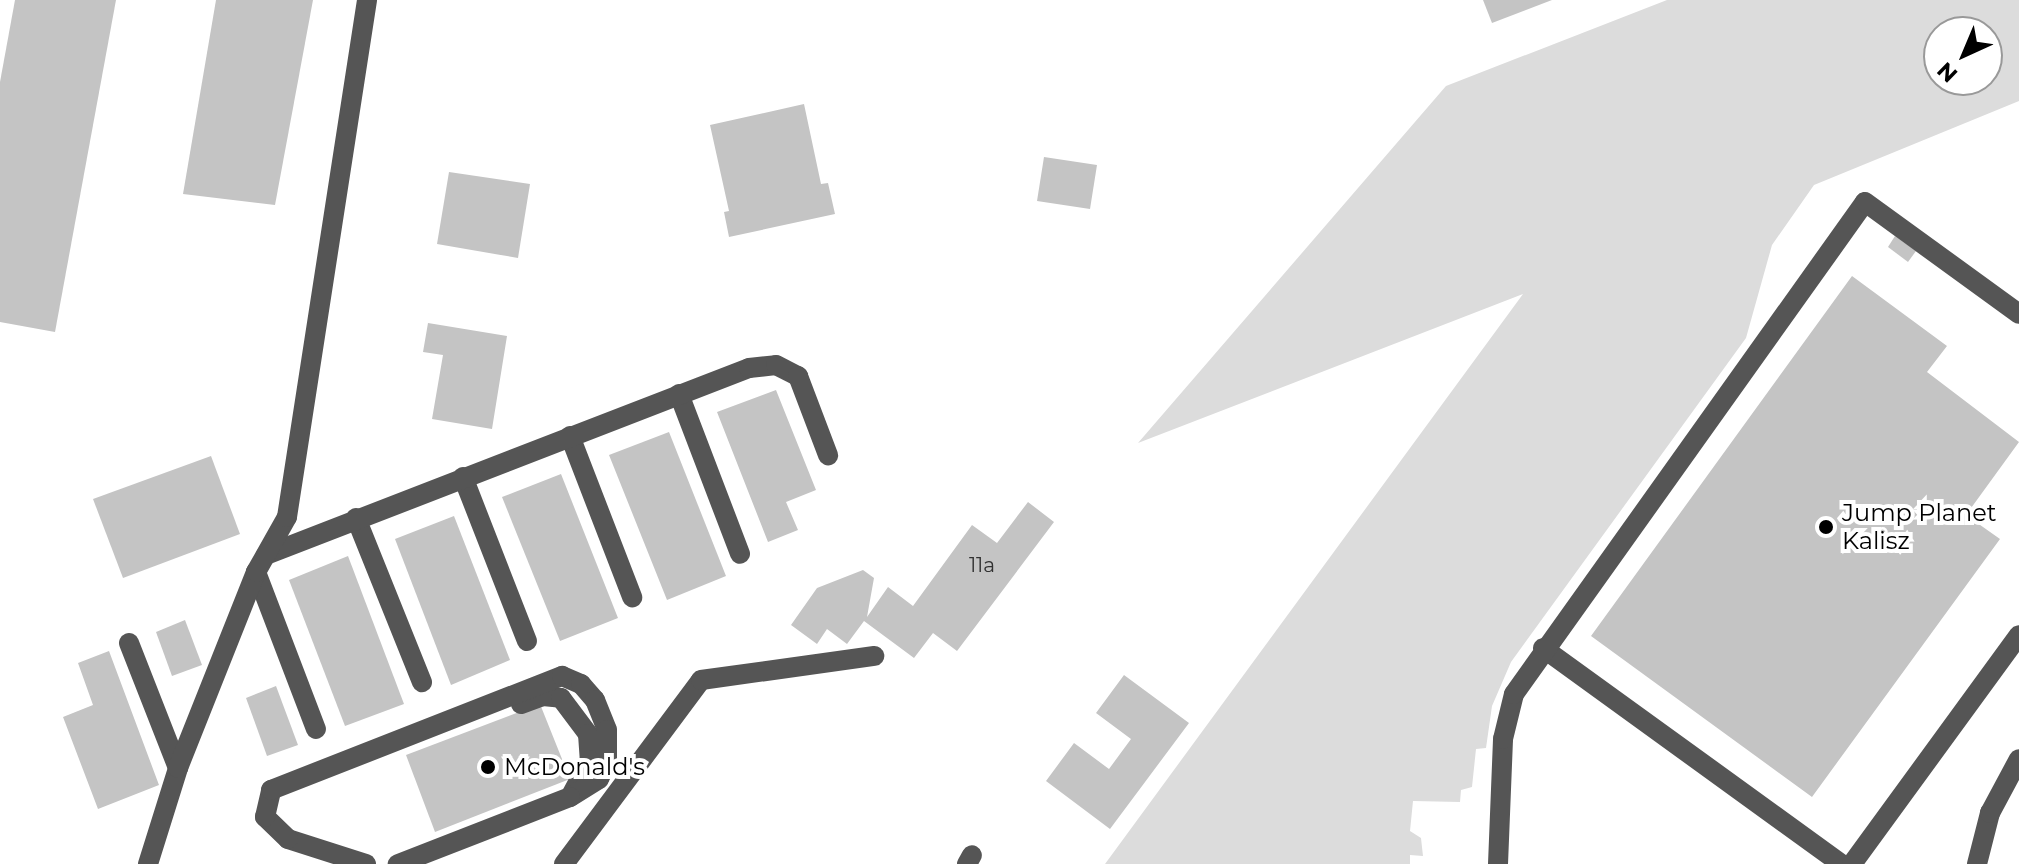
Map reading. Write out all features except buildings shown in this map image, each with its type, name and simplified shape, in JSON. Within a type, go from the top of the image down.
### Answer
[{"type":"lane","points":[[148,864],[178,768],[261,563],[287,517],[367,0]]},
{"type":"lane","points":[[1498,864],[1507,716],[1543,648],[1865,202],[2019,314]]},
{"type":"lane","points":[[261,563],[356,518],[749,368],[776,365],[798,376],[828,455]]},
{"type":"lane","points":[[679,394],[740,554]]},
{"type":"lane","points":[[570,436],[632,597]]},
{"type":"lane","points":[[463,477],[527,641]]},
{"type":"lane","points":[[356,518],[422,682]]},
{"type":"lane","points":[[261,563],[316,729]]},
{"type":"lane","points":[[1852,864],[2019,635]]},
{"type":"lane","points":[[129,643],[178,768]]},
{"type":"lane","points":[[1543,648],[1841,864]]},
{"type":"lane","points":[[564,864],[660,745],[701,680],[874,656]]},
{"type":"lane","points":[[366,864],[288,839],[265,817],[271,790],[562,676],[581,684],[595,700],[607,730],[607,763],[599,779],[570,797],[398,864]]},
{"type":"lane","points":[[1977,864],[1990,813],[2019,759]]},
{"type":"shaded area","points":[[1667,0],[2019,0],[2019,101],[1814,185],[1772,245],[1746,338],[1511,662],[1492,706],[1486,748],[1476,749],[1472,787],[1461,790],[1460,802],[1413,801],[1410,831],[1421,838],[1423,856],[1410,855],[1410,864],[1105,864],[1523,294],[1138,443],[1446,86]]},
{"type":"place","name":"Jump Planet Kalisz","points":[[1826,527]]},
{"type":"place","name":"McDonald's","points":[[488,767]]}]
